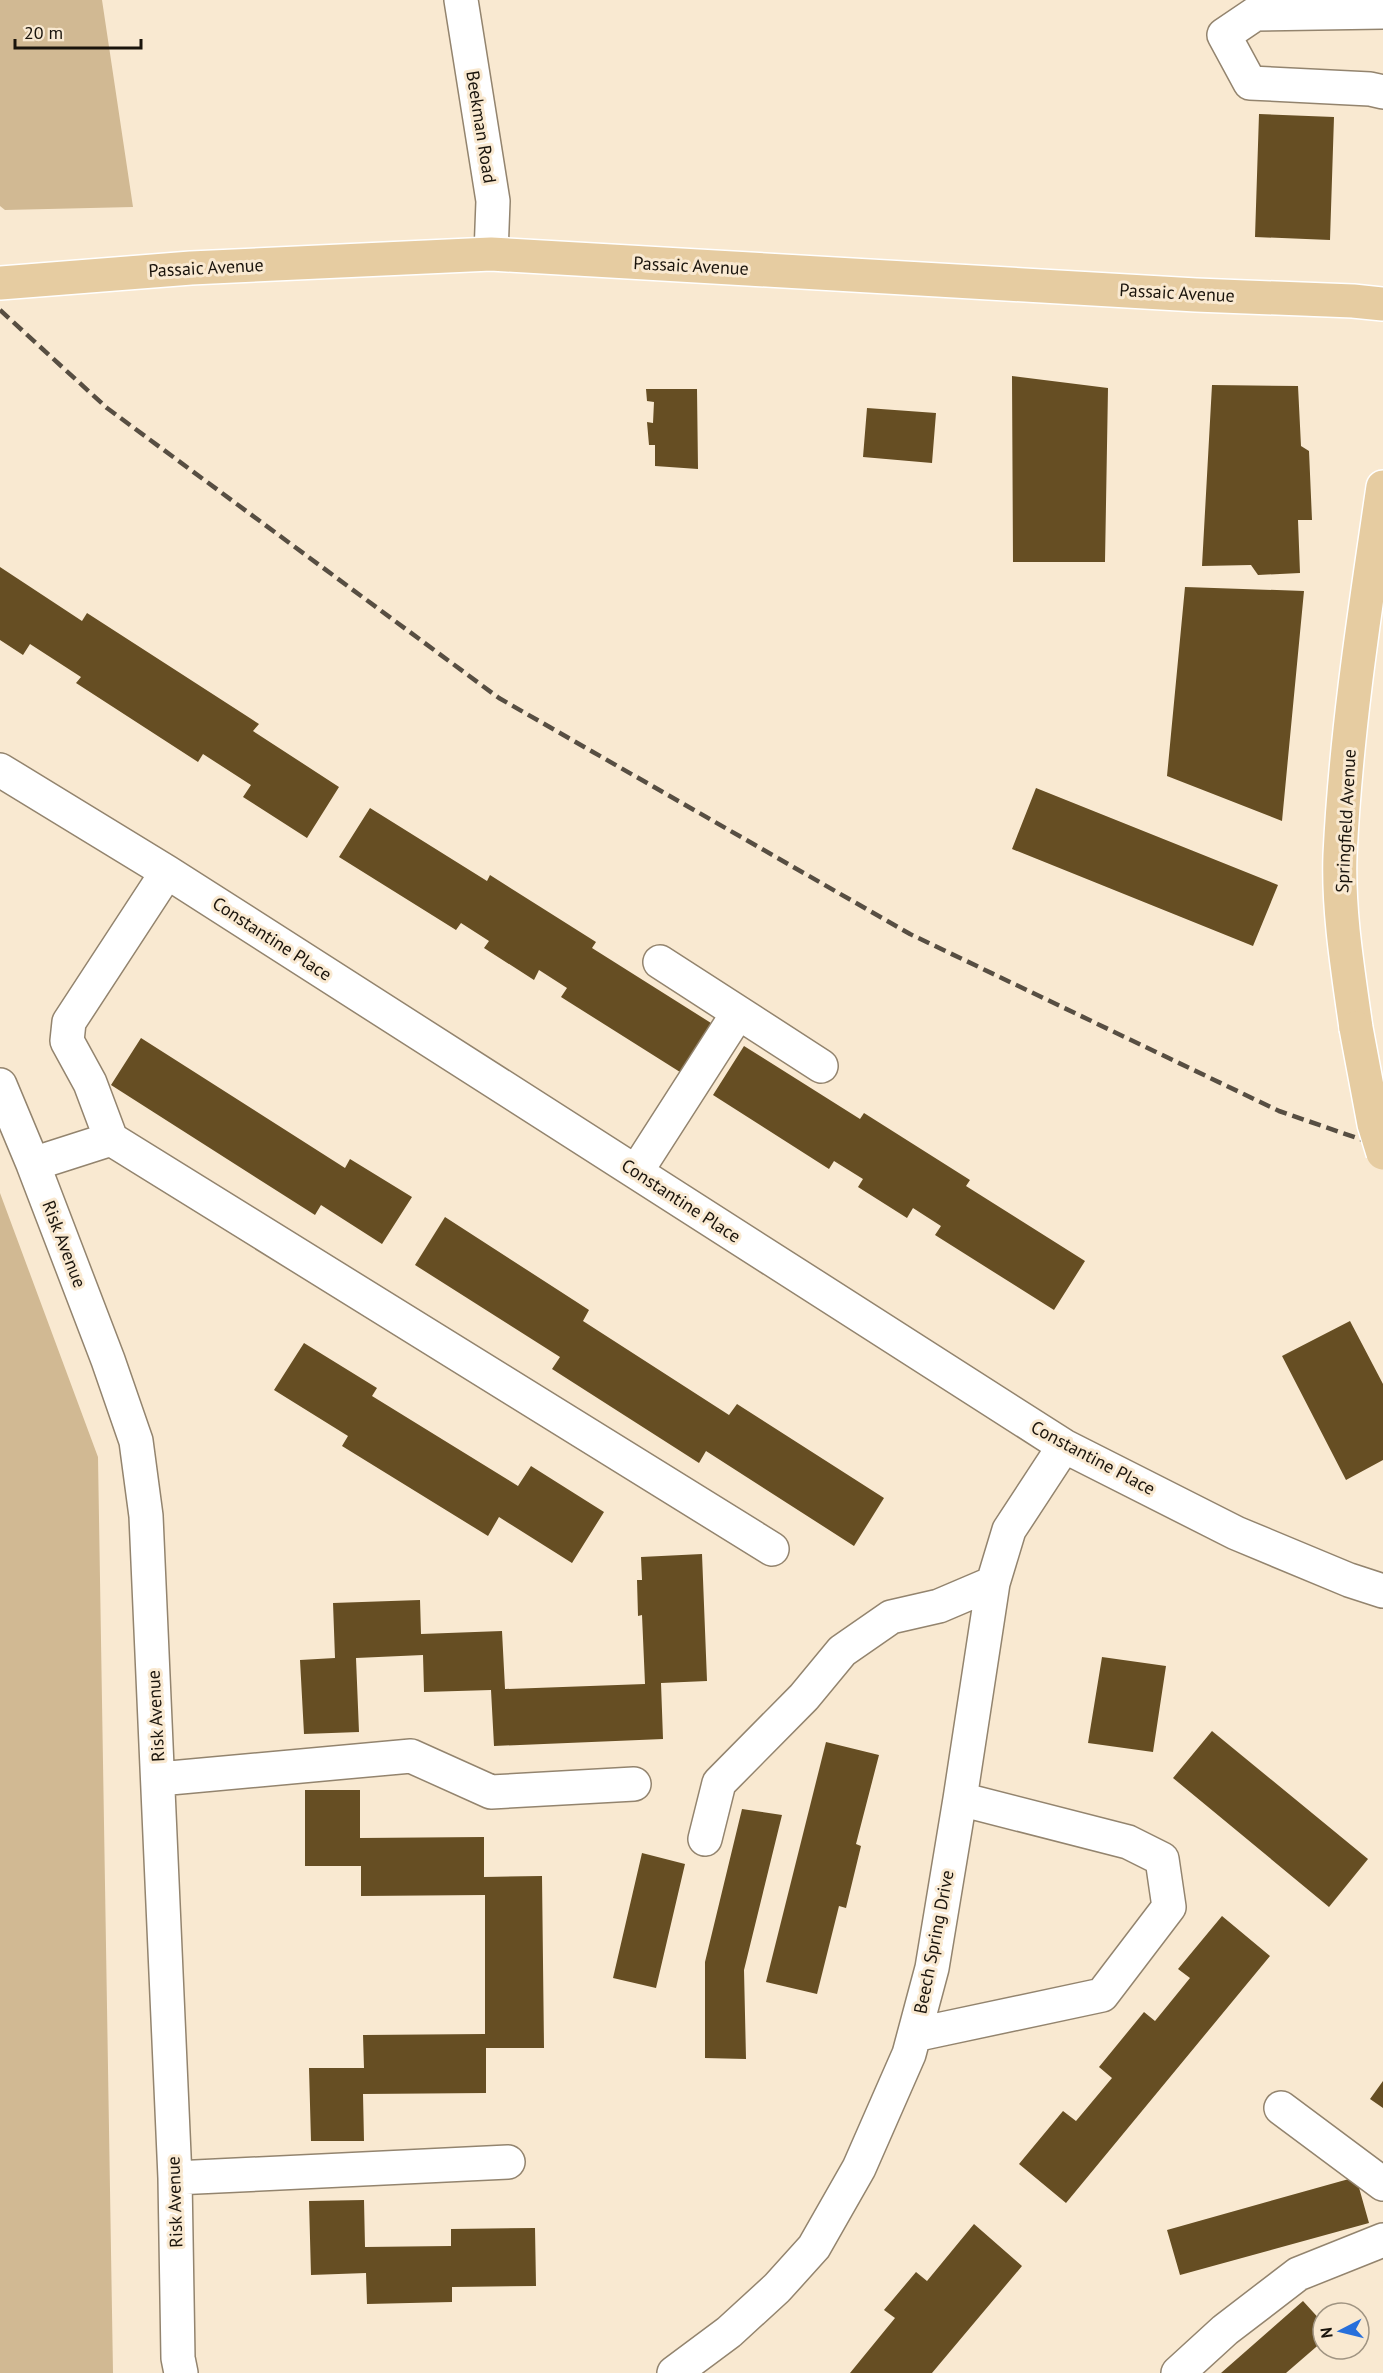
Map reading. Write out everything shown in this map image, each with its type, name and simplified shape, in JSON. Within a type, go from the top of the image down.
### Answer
[{"type":"main road","name":"Passaic Avenue","points":[[0,283],[191,268],[491,254],[1187,295],[1383,304]]},
{"type":"main road","name":"Springfield Avenue","points":[[1383,487],[1353,693],[1340,856],[1346,962],[1374,1124],[1383,1153]]},
{"type":"street","name":"Beekman Road","points":[[461,0],[493,201],[491,254]]},
{"type":"street","points":[[1383,12],[1255,14],[1224,35],[1250,83],[1370,89],[1383,92]]},
{"type":"street","name":"Constantine Place","points":[[0,770],[167,872],[1064,1446],[1236,1533],[1349,1580],[1383,1591]]},
{"type":"street","points":[[167,872],[69,1022],[67,1041],[90,1083],[111,1138],[772,1549]]},
{"type":"street","points":[[660,962],[821,1066]]},
{"type":"street","points":[[636,1172],[738,1013]]},
{"type":"street","name":"Risk Avenue","points":[[0,1085],[33,1164],[108,1360],[136,1441],[146,1516],[159,1779],[175,2178],[178,2358],[182,2373]]},
{"type":"street","points":[[33,1164],[111,1138]]},
{"type":"street","name":"Beech Spring Drive","points":[[674,2373],[729,2332],[777,2288],[814,2247],[859,2168],[909,2054],[932,1968],[993,1583],[1008,1530],[1064,1446]]},
{"type":"street","points":[[705,1839],[719,1783],[804,1698],[842,1651],[891,1617],[939,1606],[993,1583]]},
{"type":"street","points":[[159,1779],[411,1756],[491,1792],[634,1784]]},
{"type":"street","points":[[914,2036],[1102,1995],[1169,1907],[1162,1859],[1128,1842],[960,1799]]},
{"type":"street","points":[[1281,2108],[1383,2184]]},
{"type":"street","points":[[175,2178],[507,2162]]},
{"type":"street","points":[[1178,2373],[1225,2330],[1298,2274],[1383,2240]]},
{"type":"shaded area","points":[[0,0],[102,0],[133,207],[5,210],[0,206]]},
{"type":"shaded area","points":[[0,1193],[98,1457],[113,2373],[0,2373]]},
{"type":"building","points":[[1259,114],[1334,117],[1330,240],[1255,237]]},
{"type":"building","points":[[1012,376],[1108,388],[1105,562],[1013,562]]},
{"type":"building","points":[[1212,385],[1298,386],[1301,446],[1309,451],[1312,520],[1298,520],[1300,573],[1258,575],[1251,565],[1202,566]]},
{"type":"building","points":[[646,389],[697,389],[698,469],[655,466],[655,445],[649,445],[647,422],[653,423],[654,402],[647,401]]},
{"type":"building","points":[[867,408],[936,413],[932,463],[863,457]]},
{"type":"building","points":[[0,567],[82,621],[87,613],[259,724],[253,731],[339,787],[307,838],[243,797],[251,785],[203,754],[198,762],[76,683],[81,677],[30,644],[23,655],[0,640]]},
{"type":"building","points":[[1185,587],[1304,591],[1282,821],[1167,776]]},
{"type":"building","points":[[1036,788],[1278,885],[1253,946],[1012,849]]},
{"type":"building","points":[[370,808],[487,881],[490,875],[596,942],[592,948],[711,1023],[680,1072],[561,997],[567,988],[539,970],[534,980],[484,948],[489,941],[461,923],[456,930],[339,857]]},
{"type":"building","points":[[141,1038],[345,1168],[350,1159],[412,1197],[382,1244],[321,1205],[315,1215],[111,1085]]},
{"type":"building","points":[[744,1046],[860,1119],[864,1113],[970,1180],[966,1186],[1085,1261],[1054,1310],[935,1235],[941,1226],[913,1208],[907,1218],[858,1187],[863,1179],[834,1161],[829,1169],[713,1095]]},
{"type":"building","points":[[445,1217],[589,1310],[583,1321],[729,1415],[737,1404],[884,1498],[854,1546],[706,1451],[699,1463],[552,1369],[560,1357],[415,1265]]},
{"type":"building","points":[[1350,1321],[1383,1384],[1383,1460],[1346,1480],[1282,1356]]},
{"type":"building","points":[[304,1343],[377,1388],[372,1396],[518,1486],[531,1466],[604,1512],[572,1563],[499,1517],[488,1536],[342,1446],[348,1436],[274,1390]]},
{"type":"building","points":[[702,1554],[707,1681],[661,1683],[663,1739],[494,1746],[491,1690],[424,1692],[423,1655],[356,1658],[359,1732],[304,1734],[300,1660],[335,1658],[333,1603],[420,1600],[421,1634],[502,1631],[505,1689],[645,1684],[642,1615],[638,1616],[637,1580],[642,1580],[641,1557]]},
{"type":"building","points":[[1102,1657],[1166,1666],[1153,1752],[1088,1743]]},
{"type":"building","points":[[1212,1731],[1368,1859],[1329,1907],[1173,1778]]},
{"type":"building","points":[[826,1742],[879,1755],[856,1844],[861,1846],[846,1908],[839,1906],[817,1994],[766,1982]]},
{"type":"building","points":[[305,1790],[360,1790],[360,1838],[484,1837],[484,1877],[542,1876],[544,2048],[486,2048],[486,2093],[363,2094],[364,2141],[311,2141],[309,2068],[364,2068],[363,2035],[485,2034],[485,1895],[361,1896],[361,1866],[305,1866]]},
{"type":"building","points":[[742,1809],[782,1815],[744,1970],[746,2059],[705,2058],[705,1962]]},
{"type":"building","points":[[642,1853],[685,1864],[656,1988],[613,1978]]},
{"type":"building","points":[[1222,1916],[1270,1956],[1066,2203],[1019,2164],[1063,2111],[1076,2121],[1112,2078],[1099,2067],[1144,2012],[1155,2021],[1190,1978],[1178,1969]]},
{"type":"building","points":[[1383,2081],[1383,2108],[1370,2099]]},
{"type":"building","points":[[1356,2177],[1369,2223],[1180,2275],[1167,2230]]},
{"type":"building","points":[[364,2200],[365,2247],[451,2246],[451,2229],[535,2228],[536,2286],[452,2287],[452,2302],[367,2304],[366,2273],[311,2275],[309,2201]]},
{"type":"building","points":[[974,2224],[1022,2266],[932,2373],[850,2373],[895,2318],[884,2310],[916,2272],[927,2281]]},
{"type":"building","points":[[1303,2301],[1311,2310],[1311,2351],[1286,2373],[1221,2373]]},
{"type":"railway","points":[[0,310],[107,408],[499,698],[910,934],[1279,1111],[1383,1147]]}]
